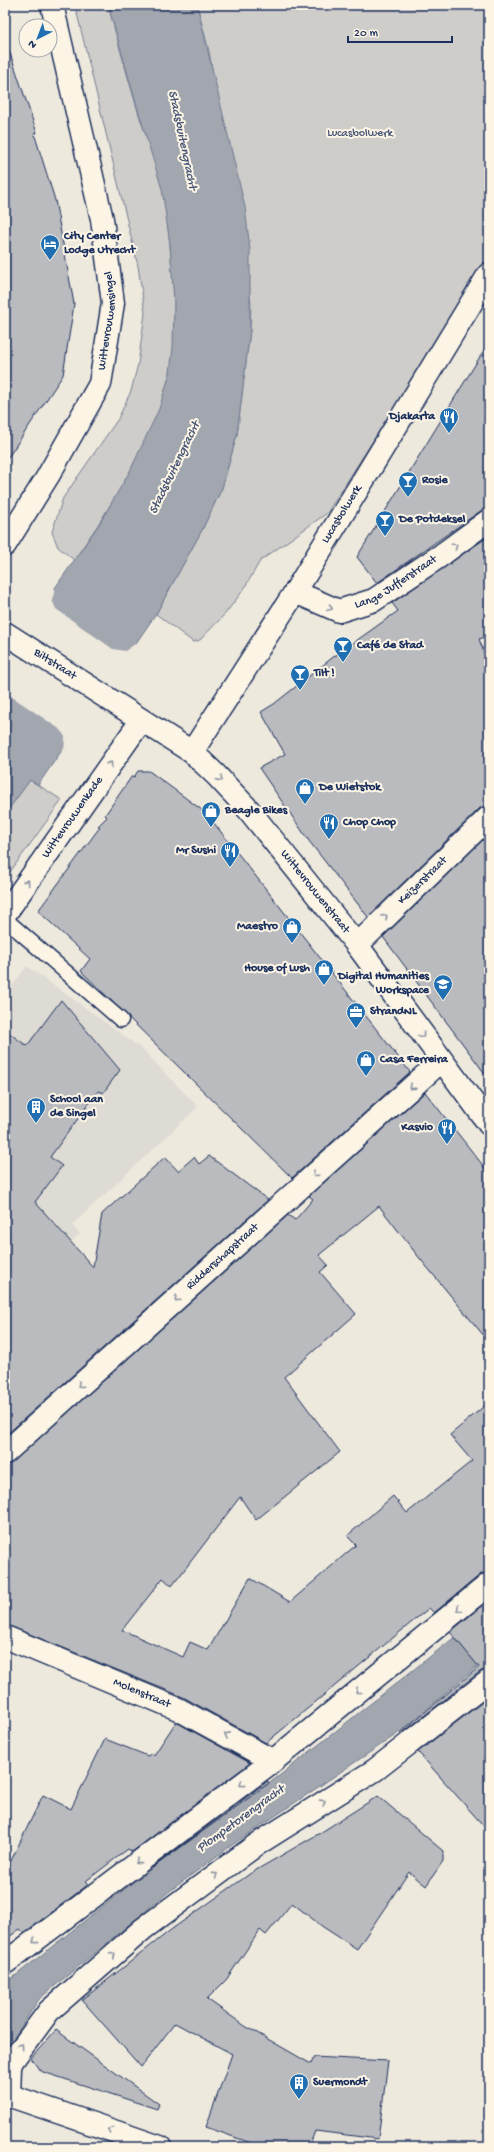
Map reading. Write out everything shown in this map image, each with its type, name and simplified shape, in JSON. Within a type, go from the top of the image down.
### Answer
[{"type":"street","name":"Wittevrouwensingel","points":[[5,545],[48,476],[100,384],[113,303],[102,219],[52,5]]},
{"type":"street","name":"Lucasbolwerk","points":[[192,752],[295,592],[489,274]]},
{"type":"street","name":"Lange Jufferstraat","points":[[295,592],[339,611],[374,600],[440,556],[489,520]]},
{"type":"street","name":"Biltstraat","points":[[10,637],[103,697]]},
{"type":"street","name":"Wittevrouwenstraat","points":[[103,697],[192,752],[248,809],[357,944],[441,1061],[489,1124]]},
{"type":"street","name":"Wittevrouwenkade","points":[[5,914],[141,721]]},
{"type":"street","name":"Keizerstraat","points":[[357,944],[489,817]]},
{"type":"street","name":"Ridderschapstraat","points":[[5,1453],[441,1061]]},
{"type":"street","points":[[5,1963],[273,1761],[489,1584]]},
{"type":"street","name":"Molenstraat","points":[[5,1637],[178,1709],[273,1761]]},
{"type":"street","points":[[160,2147],[7,2095],[12,2061],[41,2018],[131,1939],[256,1845],[375,1770],[489,1681]]},
{"type":"lane","points":[[5,919],[122,1020]]},
{"type":"shaded area","points":[[27,966],[142,1049],[198,1107],[72,1225],[80,1234],[5,1301],[5,996]]},
{"type":"green space","points":[[75,5],[108,5],[135,101],[163,190],[171,260],[174,328],[170,373],[163,399],[154,423],[131,471],[74,560],[58,547],[52,532],[63,498],[118,419],[131,391],[138,364],[145,313],[138,266]]},
{"type":"green space","name":"Lucasbolwerk","points":[[197,5],[489,5],[489,259],[327,513],[260,561],[244,589],[225,614],[200,640],[193,642],[156,614],[202,530],[222,488],[237,435],[250,330],[251,303],[209,51]]},
{"type":"green space","points":[[30,780],[62,800],[5,879],[5,814]]},
{"type":"water","name":"Stadsbuitengracht","points":[[108,5],[197,5],[245,207],[250,250],[250,330],[237,435],[222,488],[202,530],[156,614],[38,785],[30,780],[5,814],[5,660],[98,526],[130,471],[159,409],[170,373],[173,347],[174,302],[170,244],[162,189]]},
{"type":"water","name":"Plompetorengracht","points":[[489,1610],[489,1656],[400,1732],[232,1845],[171,1890],[39,1999],[5,2052],[5,1984],[136,1880],[279,1776]]},
{"type":"pier","points":[[53,588],[55,589],[52,600],[56,609],[113,649],[125,651],[135,644],[137,645],[64,752],[65,737],[61,730],[5,692],[5,656]]},
{"type":"building","points":[[10,53],[37,133],[34,133],[55,200],[74,304],[63,375],[5,462],[5,54]]},
{"type":"building","points":[[489,342],[489,508],[482,510],[377,583],[357,557]]},
{"type":"building","points":[[489,536],[489,636],[479,639],[489,666],[489,805],[480,808],[368,917],[309,841],[259,768],[285,754],[261,712],[274,704],[332,658],[398,611],[392,603]]},
{"type":"building","points":[[138,771],[149,771],[206,813],[410,1072],[292,1178],[81,971],[90,959],[38,911],[100,827],[98,826],[107,817],[105,815],[132,776],[134,777]]},
{"type":"building","points":[[489,834],[489,1079],[383,937]]},
{"type":"building","points":[[61,1000],[120,1070],[103,1093],[98,1091],[50,1157],[62,1166],[35,1202],[93,1267],[102,1214],[165,1157],[178,1171],[194,1157],[199,1164],[209,1156],[268,1200],[5,1436],[5,1030],[27,1046]]},
{"type":"building","points":[[425,1092],[489,1173],[489,1342],[417,1255],[379,1206],[319,1255],[328,1265],[320,1272],[356,1314],[284,1377],[340,1452],[256,1520],[240,1497],[172,1586],[163,1578],[122,1630],[183,1657],[190,1642],[208,1650],[250,1578],[290,1602],[356,1545],[347,1536],[393,1496],[407,1513],[472,1461],[450,1435],[489,1402],[489,1572],[481,1574],[434,1613],[429,1608],[266,1743],[183,1697],[5,1624],[5,1465],[13,1462],[288,1215],[295,1220],[313,1199],[309,1196]]},
{"type":"building","points":[[489,1600],[489,1669],[481,1671],[401,1734],[400,1733],[479,1667],[450,1632]]},
{"type":"building","points":[[489,1697],[489,1832],[418,1752]]},
{"type":"building","points":[[176,1722],[250,1763],[132,1852],[128,1849],[86,1881],[89,1884],[24,1933],[20,1929],[5,1940],[5,1873],[43,1795],[71,1809],[105,1739],[148,1756],[151,1753],[154,1755]]},
{"type":"building","points":[[268,1781],[269,1783],[152,1868]]},
{"type":"building","points":[[378,1796],[443,1851],[443,1861],[426,1886],[409,1872],[357,1949],[323,1927],[292,1903],[266,1935],[260,1930],[226,1980],[207,1999],[245,2026],[311,2064],[314,2057],[388,2061],[378,2139],[315,2131],[309,2147],[262,2147],[206,2127],[232,2054],[175,2023],[141,2067],[82,2000],[172,1929],[251,1873],[320,1833]]},
{"type":"building","points":[[56,2030],[159,2104],[157,2109],[40,2071],[31,2058]]},
{"type":"place","name":"City Center Lodge Utrecht","points":[[50,261]]},
{"type":"place","name":"Djakarta","points":[[449,434]]},
{"type":"place","name":"Rosie","points":[[408,498]]},
{"type":"place","name":"De Potdeksel","points":[[385,537]]},
{"type":"place","name":"Café de Stad","points":[[343,663]]},
{"type":"place","name":"Tilt !","points":[[300,691]]},
{"type":"place","name":"De Wietstok","points":[[305,805]]},
{"type":"place","name":"Beagle Bikes","points":[[211,828]]},
{"type":"place","name":"Chop Chop","points":[[329,840]]},
{"type":"place","name":"Mr Sushi","points":[[230,868]]},
{"type":"place","name":"Maestro","points":[[292,944]]},
{"type":"place","name":"House of Lush","points":[[324,986]]},
{"type":"place","name":"Digital Humanities Workspace","points":[[443,1001]]},
{"type":"place","name":"StrandNL","points":[[356,1029]]},
{"type":"place","name":"Casa Ferreira","points":[[366,1077]]},
{"type":"place","name":"School aan de Singel","points":[[36,1124]]},
{"type":"place","name":"Kasvio","points":[[447,1145]]},
{"type":"place","name":"Suermondt","points":[[299,2100]]}]
